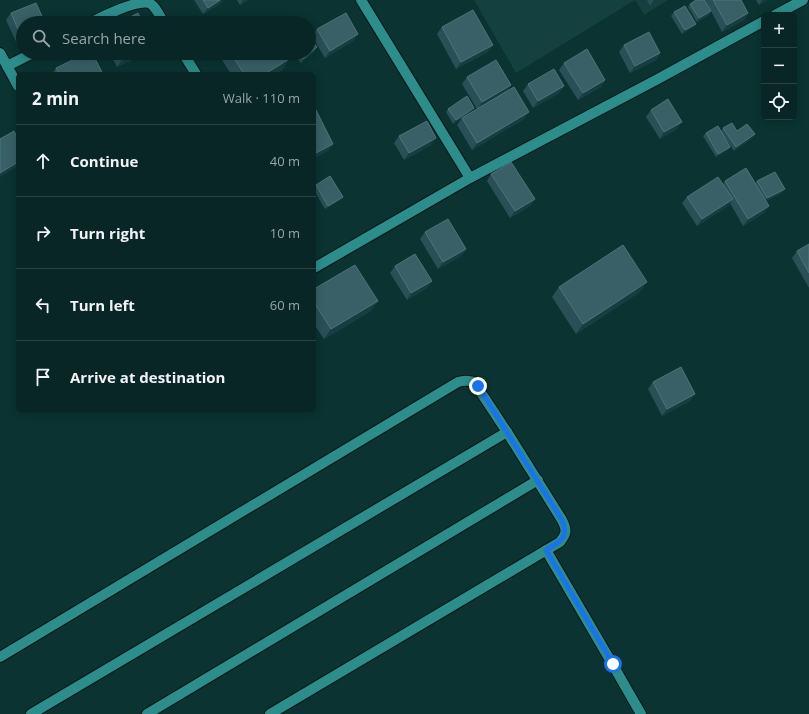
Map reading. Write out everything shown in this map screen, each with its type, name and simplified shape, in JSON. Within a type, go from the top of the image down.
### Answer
[{"type":"street","points":[[362,0],[470,178]]},
{"type":"street","points":[[781,12],[803,0]]},
{"type":"street","points":[[104,16],[124,6],[139,1],[149,3],[153,6],[159,16]]},
{"type":"street","points":[[316,267],[470,178],[761,23]]},
{"type":"street","points":[[0,53],[16,82]]},
{"type":"street","points":[[7,66],[19,60]]},
{"type":"street","points":[[187,60],[195,72]]},
{"type":"street","points":[[0,657],[458,382],[470,380],[474,382],[538,480],[562,520],[566,533],[560,542],[270,714]]},
{"type":"street","points":[[31,714],[507,432]]},
{"type":"street","points":[[147,714],[538,480]]},
{"type":"street","points":[[546,550],[613,664],[640,714]]},
{"type":"shaded area","points":[[474,0],[635,0],[516,73]]},
{"type":"shaded area","points":[[635,0],[668,0],[644,15]]},
{"type":"building","points":[[203,0],[220,0],[208,8]]},
{"type":"building","points":[[696,0],[704,0],[711,11],[699,18],[690,4]]},
{"type":"building","points":[[713,0],[741,0],[748,13],[727,25]]},
{"type":"building","points":[[36,3],[42,16],[16,16],[16,25],[11,13]]},
{"type":"building","points":[[685,6],[696,24],[685,30],[674,12]]},
{"type":"building","points":[[473,10],[493,45],[461,62],[442,27]]},
{"type":"building","points":[[138,13],[140,16],[132,16]]},
{"type":"building","points":[[346,13],[358,34],[330,51],[317,29]]},
{"type":"building","points":[[649,32],[660,53],[635,66],[624,45]]},
{"type":"building","points":[[587,49],[605,80],[583,93],[564,63]]},
{"type":"building","points":[[73,60],[96,60],[102,72],[58,72],[56,68]]},
{"type":"building","points":[[235,60],[287,60],[268,72],[243,72]]},
{"type":"building","points":[[496,60],[511,85],[482,102],[467,77]]},
{"type":"building","points":[[554,69],[564,86],[538,101],[528,84]]},
{"type":"building","points":[[514,87],[529,112],[477,143],[462,118]]},
{"type":"building","points":[[467,96],[474,108],[456,120],[448,109]]},
{"type":"building","points":[[668,99],[682,122],[664,132],[651,110]]},
{"type":"building","points":[[316,110],[333,144],[316,153]]},
{"type":"building","points":[[427,121],[436,138],[409,153],[399,136]]},
{"type":"building","points":[[732,123],[737,131],[747,124],[755,134],[736,147],[723,128]]},
{"type":"building","points":[[718,126],[730,147],[718,154],[706,133]]},
{"type":"building","points":[[14,131],[16,135],[16,163],[0,173],[0,139]]},
{"type":"building","points":[[511,162],[535,199],[515,211],[491,174]]},
{"type":"building","points":[[746,168],[769,206],[748,219],[725,181]]},
{"type":"building","points":[[775,172],[785,189],[767,198],[757,181]]},
{"type":"building","points":[[330,176],[343,197],[328,206],[316,185]]},
{"type":"building","points":[[718,177],[733,199],[702,219],[687,197]]},
{"type":"building","points":[[448,219],[466,249],[443,262],[425,232]]},
{"type":"building","points":[[809,244],[809,273],[797,251]]},
{"type":"building","points":[[623,245],[647,282],[583,324],[559,287]]},
{"type":"building","points":[[415,254],[432,281],[411,293],[395,266]]},
{"type":"building","points":[[355,265],[378,301],[331,329],[316,305],[316,288]]},
{"type":"building","points":[[681,367],[695,394],[667,409],[653,382]]},
{"type":"route","points":[[478,386],[565,526],[566,533],[560,542],[546,550],[613,664]]}]
